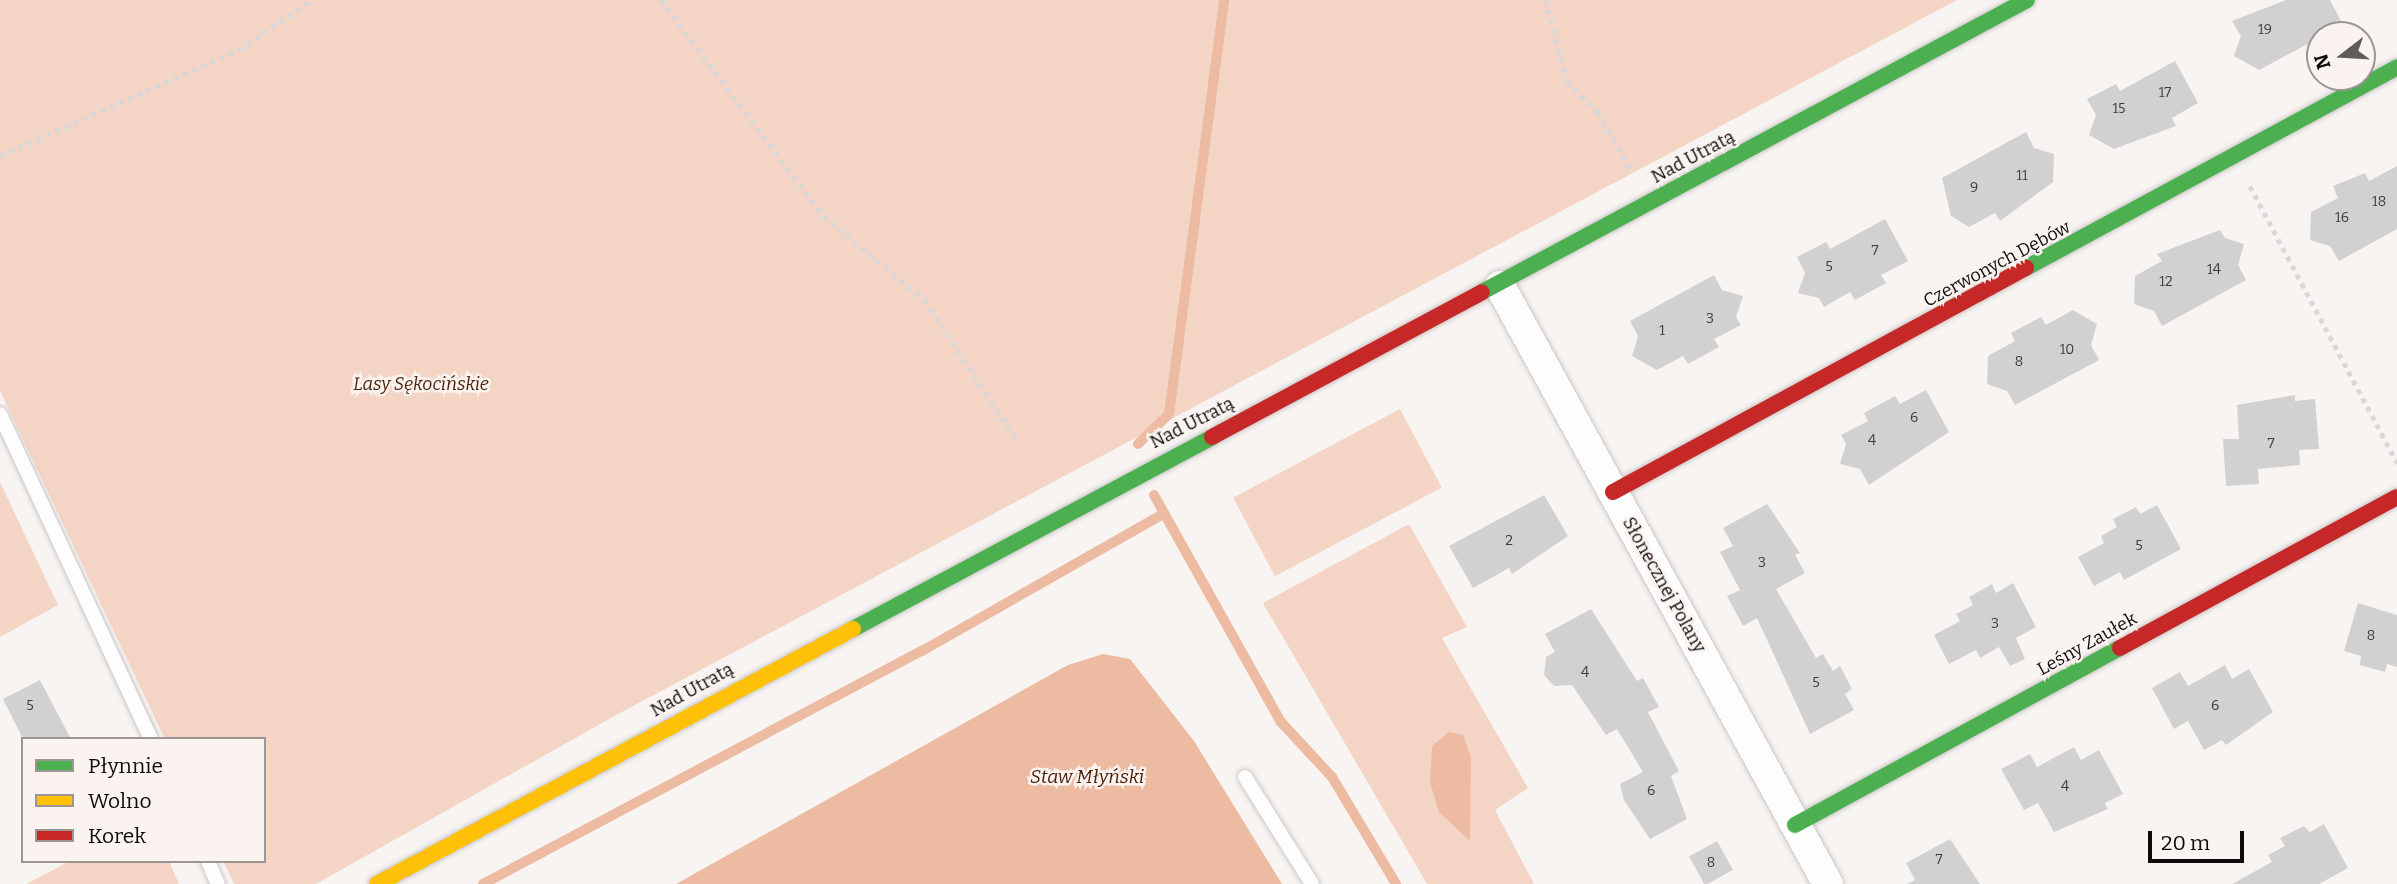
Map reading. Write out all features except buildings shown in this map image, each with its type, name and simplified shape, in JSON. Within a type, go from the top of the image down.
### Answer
[{"type":"street","name":"Nad Utratą","points":[[377,884],[1162,460],[1500,286],[2027,0]]},
{"type":"street","name":"Czerwonych Dębów","points":[[1613,492],[2235,158],[2397,67]]},
{"type":"street","name":"Słonecznej Polany","points":[[1500,286],[1828,884]]},
{"type":"street","name":"Leśny Zaułek","points":[[1795,825],[2397,497]]},
{"type":"lane","points":[[0,414],[150,737]]},
{"type":"lane","points":[[1245,777],[1312,884]]},
{"type":"lane","points":[[209,863],[218,884]]},
{"type":"path","points":[[0,156],[238,50],[312,0]]},
{"type":"path","points":[[661,0],[823,216],[925,300],[1018,442]]},
{"type":"path","points":[[1546,0],[1567,81],[1625,150],[1638,187]]},
{"type":"path","points":[[2235,158],[2397,463]]},
{"type":"green space","name":"Lasy Sękocińskie","points":[[0,0],[1957,0],[618,714],[316,884],[234,884],[224,863],[266,863],[266,737],[164,737],[0,391]]},
{"type":"green space","points":[[1400,409],[1442,488],[1275,576],[1233,498]]},
{"type":"green space","points":[[0,482],[58,605],[0,637]]},
{"type":"green space","points":[[1409,524],[1467,627],[1442,638],[1528,788],[1495,810],[1534,884],[1427,884],[1263,603]]},
{"type":"green space","points":[[66,863],[170,863],[179,884],[26,884]]},
{"type":"water","name":"Staw Młyński","points":[[1103,654],[1130,659],[1194,741],[1282,884],[676,884],[1068,665]]},
{"type":"water","points":[[1449,732],[1463,735],[1471,757],[1470,841],[1439,812],[1430,782],[1432,746]]},
{"type":"waterway","points":[[1138,444],[1169,414],[1224,0]]},
{"type":"waterway","points":[[1154,495],[1281,722],[1332,777],[1396,884]]},
{"type":"waterway","points":[[483,884],[922,651],[1163,514]]},
{"type":"traffic: fast","points":[[1482,292],[2027,0]]},
{"type":"traffic: fast","points":[[2026,268],[2397,67]]},
{"type":"traffic: fast","points":[[853,629],[1212,437]]},
{"type":"traffic: fast","points":[[1795,825],[2120,648]]},
{"type":"traffic: slow","points":[[377,884],[853,629]]},
{"type":"traffic: jam","points":[[1613,492],[2026,268]]},
{"type":"traffic: jam","points":[[1212,437],[1482,292]]},
{"type":"traffic: jam","points":[[2120,648],[2397,497]]}]
